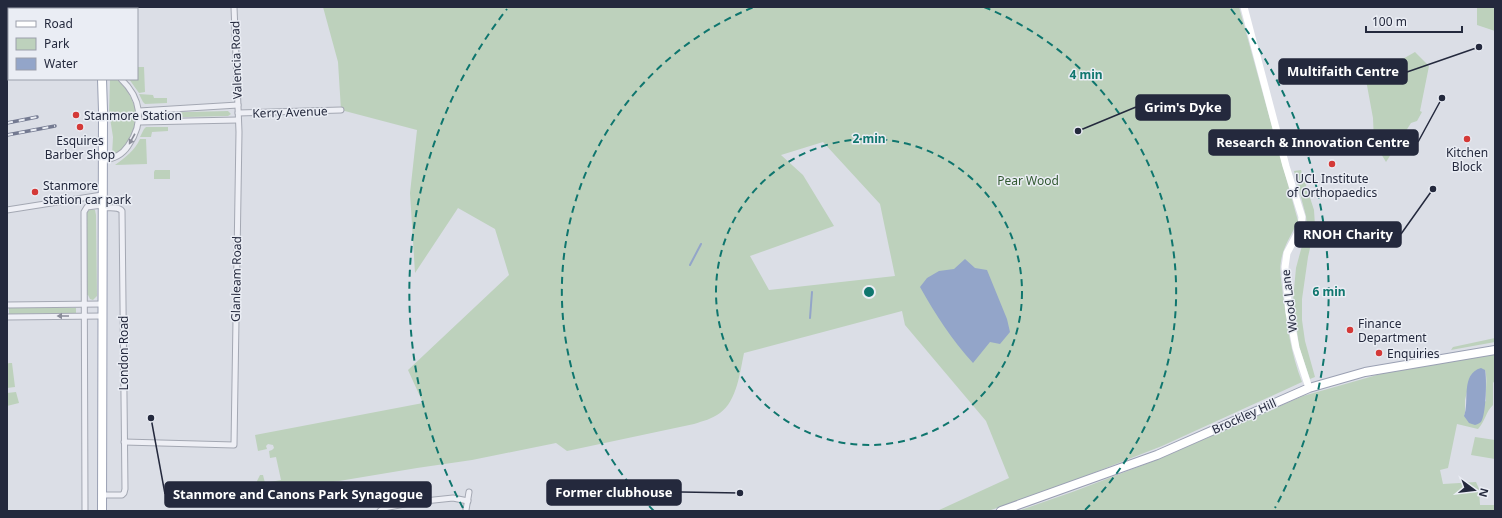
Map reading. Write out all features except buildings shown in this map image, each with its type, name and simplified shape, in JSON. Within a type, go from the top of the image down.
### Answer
[{"type":"main road","name":"London Road","points":[[102,80],[102,511]]},
{"type":"main road","name":"Brockley Hill","points":[[1001,511],[1157,455],[1309,388],[1366,372],[1495,350]]},
{"type":"street","points":[[93,8],[107,7]]},
{"type":"street","name":"Valencia Road","points":[[234,7],[238,113]]},
{"type":"street","name":"Wood Lane","points":[[1244,7],[1286,166],[1302,217],[1301,227],[1287,253],[1285,267],[1289,312],[1296,348],[1309,388]]},
{"type":"street","points":[[103,160],[114,158],[126,148],[134,137],[139,122],[139,111],[133,94],[122,80]]},
{"type":"street","name":"Kerry Avenue","points":[[139,111],[238,106]]},
{"type":"street","name":"Kerry Avenue","points":[[238,113],[341,110]]},
{"type":"street","name":"Glanleam Road","points":[[124,442],[234,445],[238,113]]},
{"type":"street","name":"Kerry Avenue","points":[[139,122],[238,120]]},
{"type":"street","points":[[7,210],[102,195]]},
{"type":"street","name":"London Road","points":[[85,511],[84,212],[87,207],[116,208],[122,211],[124,493],[122,495],[102,495]]},
{"type":"street","points":[[7,306],[102,304]]},
{"type":"street","points":[[7,317],[102,316]]},
{"type":"street","points":[[466,510],[469,492]]},
{"type":"street","points":[[380,511],[384,508],[415,502],[453,498],[468,501]]},
{"type":"green space","name":"Pear Wood","points":[[323,7],[1239,7],[1298,221],[1284,251],[1280,269],[1290,339],[1302,382],[1162,446],[1042,493],[988,511],[937,511],[1009,478],[986,421],[905,325],[902,311],[744,353],[737,386],[726,408],[707,420],[694,424],[567,451],[556,443],[472,460],[297,488],[295,486],[259,492],[257,481],[260,475],[263,475],[265,483],[281,480],[276,457],[270,458],[269,451],[274,448],[273,445],[268,444],[266,446],[267,449],[258,451],[255,435],[423,403],[408,370],[509,275],[495,229],[458,208],[415,273],[410,193],[417,130],[341,110],[338,62]],"holes":[[[823,142],[880,204],[895,276],[769,290],[750,256],[834,226],[803,175],[781,155]]]},
{"type":"green space","points":[[1477,7],[1495,7],[1495,31],[1477,25]]},
{"type":"green space","points":[[1415,52],[1429,66],[1420,111],[1422,112],[1417,121],[1411,123],[1386,162],[1374,142],[1373,118],[1366,80]]},
{"type":"green space","points":[[138,67],[144,67],[145,92],[139,93],[130,80],[138,80]]},
{"type":"green space","points":[[110,80],[117,80],[127,90],[134,104],[136,114],[109,115]]},
{"type":"green space","points":[[139,94],[153,95],[154,98],[167,98],[167,103],[145,104]]},
{"type":"green space","points":[[228,111],[231,114],[228,116],[147,118],[144,116],[147,113]]},
{"type":"green space","points":[[110,118],[136,118],[135,123],[125,146],[117,153],[112,155],[113,137]]},
{"type":"green space","points":[[146,127],[168,127],[168,131],[152,132],[151,137],[140,137]]},
{"type":"green space","points":[[140,139],[146,139],[147,164],[115,165],[129,154]]},
{"type":"green space","points":[[155,170],[170,170],[170,179],[154,179]]},
{"type":"green space","points":[[1301,170],[1314,210],[1315,226],[1308,257],[1302,299],[1302,320],[1305,341],[1315,377],[1310,379],[1299,346],[1293,300],[1296,268],[1307,227],[1306,216],[1294,171]]},
{"type":"green space","points":[[91,209],[95,210],[96,215],[97,296],[93,300],[86,295],[86,214]]},
{"type":"green space","points":[[9,308],[76,308],[76,313],[9,314]]},
{"type":"green space","points":[[1495,338],[1495,342],[1451,350],[1453,347]]},
{"type":"green space","points":[[1495,354],[1493,405],[1478,429],[1457,424],[1448,468],[1440,470],[1443,484],[1476,482],[1479,489],[1480,505],[1494,505],[1495,498],[1495,511],[1018,511],[1159,459],[1303,396],[1391,371]],"holes":[[[1485,370],[1486,401],[1464,416],[1465,400],[1471,375]]]},
{"type":"green space","points":[[12,363],[15,387],[7,388],[7,364]]},
{"type":"green space","points":[[16,392],[19,403],[7,406],[7,393]]},
{"type":"green space","points":[[1475,437],[1495,440],[1495,459],[1471,455]]},
{"type":"water","points":[[965,259],[975,268],[987,270],[1007,319],[1010,332],[1000,344],[990,342],[973,363],[944,326],[920,287],[927,278],[939,271],[954,269]]},
{"type":"water","points":[[1481,368],[1485,370],[1486,374],[1485,403],[1482,421],[1475,425],[1469,423],[1464,416],[1470,376],[1474,371]]},
{"type":"waterway","points":[[690,265],[701,244]]},
{"type":"waterway","points":[[810,318],[812,292]]},
{"type":"railway","points":[[7,123],[37,117]]},
{"type":"railway","points":[[7,135],[55,126]]},
{"type":"place","name":"Multifaith Centre","points":[[1479,47]]},
{"type":"place","name":"Research & Innovation Centre","points":[[1442,98]]},
{"type":"place","name":"Stanmore Station","points":[[76,115]]},
{"type":"place","name":"Esquires Barber Shop","points":[[80,127]]},
{"type":"place","name":"Grim's Dyke","points":[[1078,131]]},
{"type":"place","name":"Kitchen Block","points":[[1467,139]]},
{"type":"place","name":"UCL Institute of Orthopaedics","points":[[1332,164]]},
{"type":"place","name":"RNOH Charity","points":[[1433,189]]},
{"type":"place","name":"Stanmore station car park","points":[[35,192]]},
{"type":"place","name":"Finance Department","points":[[1350,330]]},
{"type":"place","name":"Enquiries","points":[[1379,353]]},
{"type":"place","name":"Stanmore and Canons Park Synagogue","points":[[151,418]]},
{"type":"place","name":"Former clubhouse","points":[[740,493]]}]
